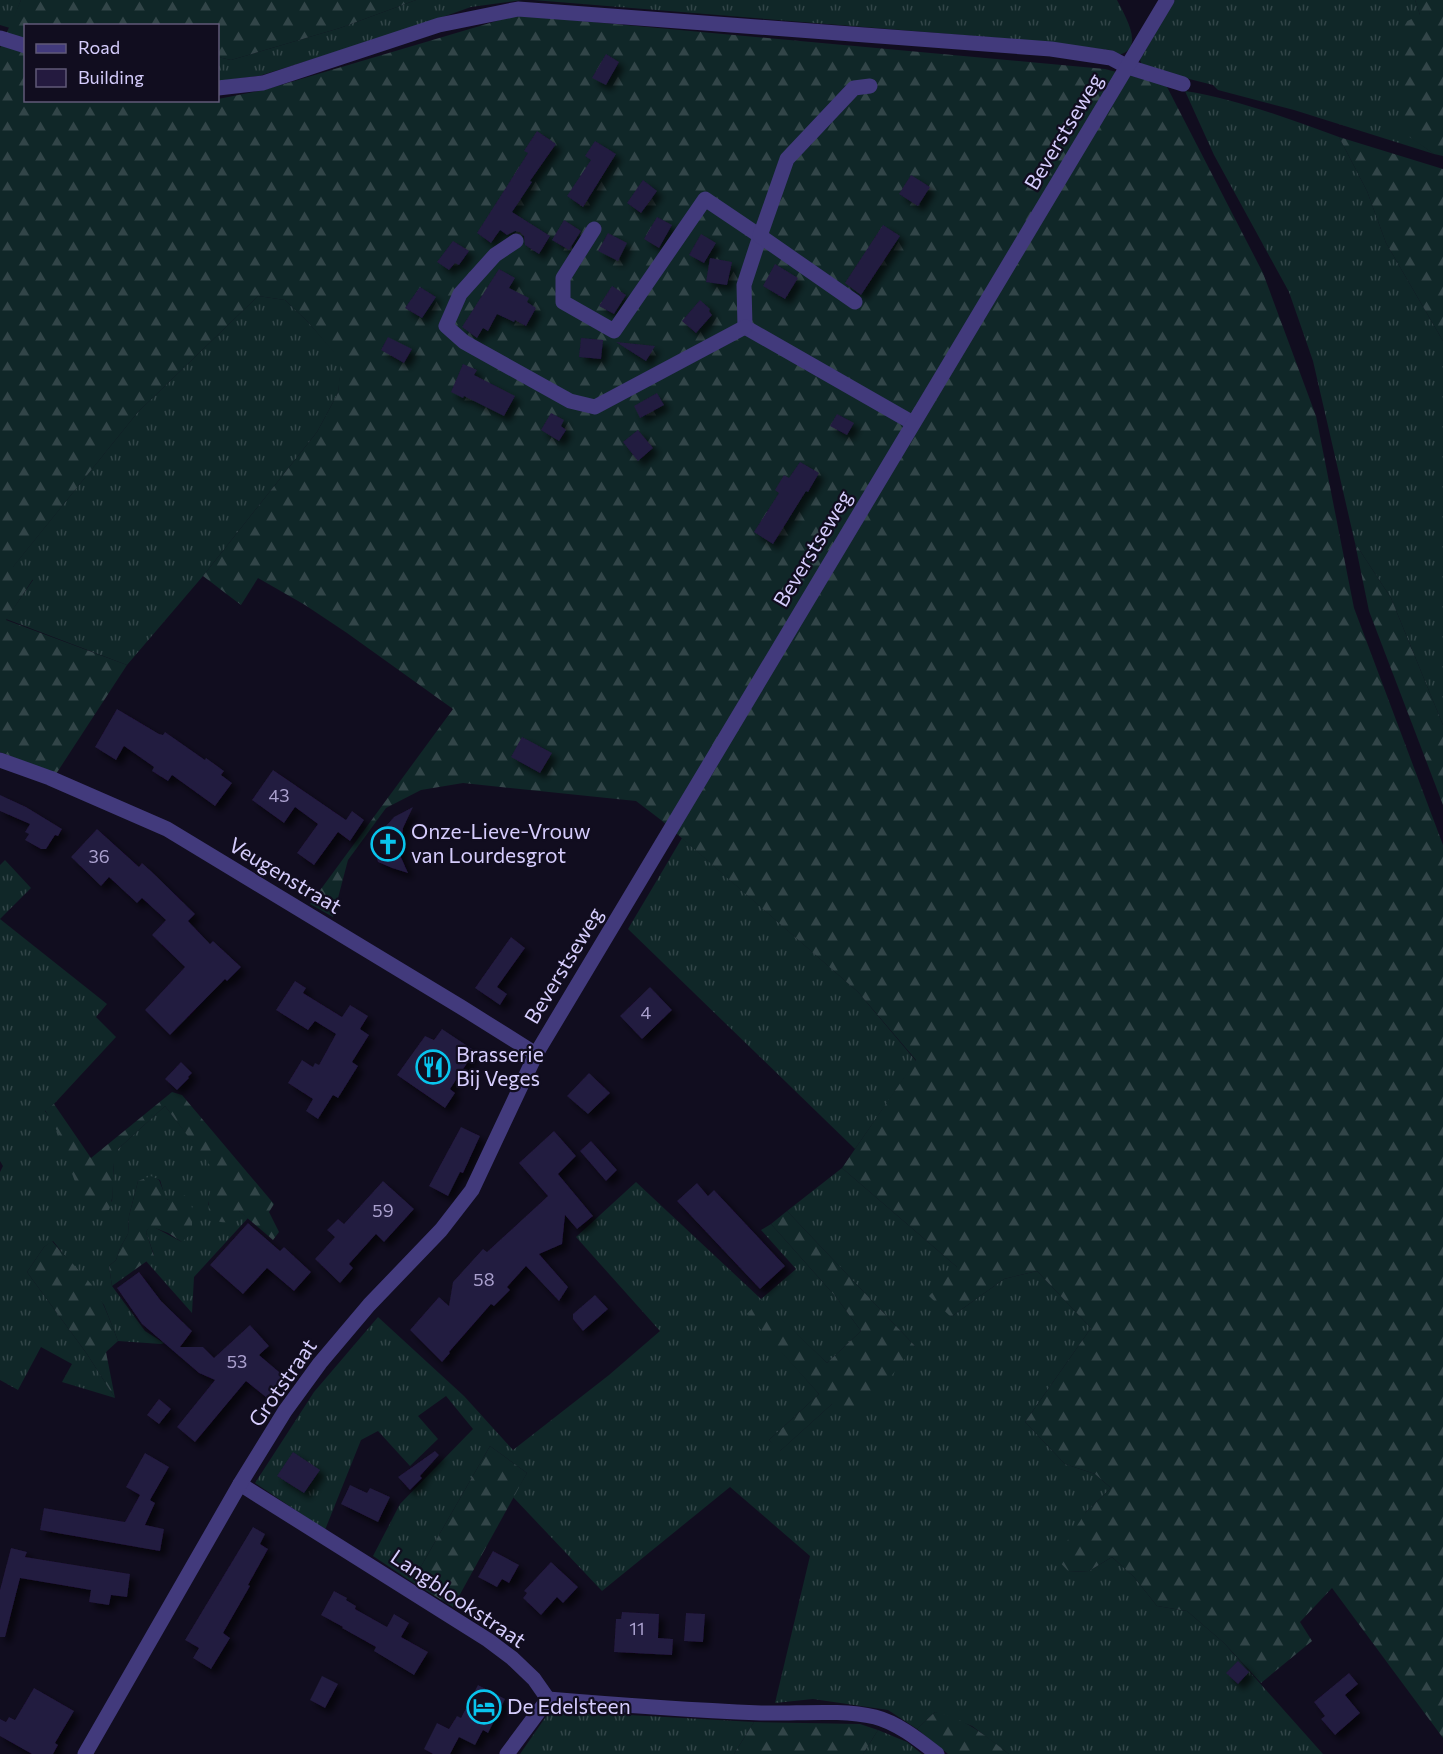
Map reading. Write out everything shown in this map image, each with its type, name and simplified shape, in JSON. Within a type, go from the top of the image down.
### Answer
[{"type":"street","name":"Beverstseweg","points":[[536,1053],[1167,0]]},
{"type":"street","points":[[219,88],[263,83],[438,24],[518,9],[1052,49],[1111,58],[1128,67],[1183,84]]},
{"type":"street","points":[[0,38],[24,45]]},
{"type":"street","points":[[745,327],[744,285],[787,159],[854,88],[870,86]]},
{"type":"street","points":[[594,230],[563,278],[563,302],[614,332],[705,199],[855,302]]},
{"type":"street","points":[[516,240],[495,255],[460,294],[446,326],[464,342],[570,401],[595,407],[745,327]]},
{"type":"street","points":[[745,327],[913,423]]},
{"type":"street","name":"Veugenstraat","points":[[0,760],[50,778],[166,829],[536,1053]]},
{"type":"street","name":"Grotstraat","points":[[85,1754],[240,1484],[285,1411],[320,1363],[369,1305],[441,1230],[472,1190],[536,1053]]},
{"type":"street","name":"Langblookstraat","points":[[240,1484],[488,1640],[534,1679],[548,1700]]},
{"type":"street","points":[[507,1754],[548,1700],[762,1713],[852,1714],[875,1717],[903,1729],[937,1754]]},
{"type":"green space","points":[[0,0],[21,0],[10,28],[0,25]]},
{"type":"green space","points":[[21,0],[416,0],[340,28],[231,60],[219,57],[219,24],[24,24],[24,102],[219,102],[219,99],[264,90],[517,15],[1105,69],[1166,85],[1263,273],[1316,416],[1354,608],[1443,845],[1443,1738],[1332,1588],[1300,1622],[1312,1641],[1261,1683],[1224,1643],[1187,1611],[1157,1606],[1134,1577],[1112,1557],[1089,1571],[1069,1572],[1056,1558],[1086,1512],[1111,1488],[1095,1474],[1065,1464],[1025,1422],[1091,1328],[1037,1271],[1004,1279],[951,1317],[929,1296],[957,1267],[842,1168],[916,1060],[858,992],[661,820],[636,801],[463,783],[421,790],[386,808],[348,860],[333,917],[310,904],[453,709],[347,633],[258,578],[241,605],[203,576],[317,432],[338,393],[341,361],[308,322],[285,300],[258,296],[138,412],[13,567],[33,579],[6,620],[127,665],[56,774],[0,752],[0,48]]},
{"type":"green space","points":[[416,0],[522,0],[471,7],[259,76],[219,81],[219,57],[231,60],[340,28]]},
{"type":"green space","points":[[533,0],[1117,0],[1128,23],[1132,39],[1131,46],[1126,52],[1118,55],[1109,50],[1035,41]]},
{"type":"green space","points":[[1175,0],[1415,0],[1420,15],[1402,131],[1434,154],[1294,110],[1218,90],[1213,85],[1142,67],[1140,59]]},
{"type":"green space","points":[[1415,0],[1443,0],[1443,156],[1434,154],[1402,132],[1399,25],[1420,15]]},
{"type":"green space","points":[[1185,91],[1243,104],[1339,137],[1367,191],[1386,243],[1443,341],[1443,725],[1391,598],[1355,543],[1313,361],[1289,292],[1214,155]]},
{"type":"green space","points":[[1339,137],[1443,169],[1443,341],[1386,243],[1367,191]]},
{"type":"green space","points":[[258,296],[285,300],[342,361],[338,393],[317,432],[203,576],[127,665],[6,619],[33,580],[12,568],[138,412]]},
{"type":"green space","points":[[1355,543],[1391,598],[1443,725],[1443,805],[1369,611]]},
{"type":"green space","points":[[682,838],[858,992],[916,1061],[855,1149],[628,929]]},
{"type":"green space","points":[[5,860],[31,888],[0,919],[0,865]]},
{"type":"green space","points":[[0,919],[107,1004],[96,1017],[116,1037],[45,1111],[112,1202],[114,1156],[118,1149],[165,1106],[216,1172],[208,1205],[239,1211],[248,1218],[194,1277],[192,1313],[146,1261],[154,1255],[146,1232],[150,1225],[182,1242],[168,1200],[163,1197],[160,1180],[151,1177],[138,1181],[129,1216],[128,1234],[116,1260],[109,1266],[112,1286],[145,1331],[164,1343],[161,1344],[118,1341],[104,1305],[53,1241],[44,1247],[27,1272],[87,1354],[115,1398],[62,1382],[72,1364],[41,1347],[18,1390],[0,1380],[0,1172],[3,1166],[0,1161]]},
{"type":"green space","points":[[172,1092],[182,1095],[274,1204],[269,1212],[279,1232],[273,1240],[239,1211],[229,1222],[213,1218],[208,1205],[215,1172],[165,1106],[118,1149],[115,1156],[113,1195],[109,1210],[93,1209],[83,1200],[71,1171],[77,1166],[45,1110],[54,1104],[91,1158]]},
{"type":"green space","points":[[842,1168],[957,1267],[951,1317],[1004,1279],[1037,1271],[1091,1328],[1025,1422],[1065,1464],[1095,1474],[1111,1488],[1086,1512],[1069,1572],[1089,1571],[1112,1557],[1134,1577],[1157,1606],[1187,1611],[1224,1643],[1323,1754],[1009,1754],[972,1726],[935,1712],[917,1729],[888,1710],[813,1699],[775,1703],[810,1556],[730,1487],[602,1591],[513,1497],[527,1473],[490,1446],[412,1582],[373,1556],[400,1504],[473,1429],[446,1396],[418,1416],[438,1439],[410,1466],[378,1431],[361,1440],[325,1530],[255,1483],[314,1392],[378,1317],[464,1396],[513,1450],[609,1375],[660,1331],[576,1237],[636,1182],[761,1299],[796,1269],[761,1230],[771,1224],[836,1297],[861,1331],[827,1363],[761,1300],[748,1314],[819,1394],[769,1440],[780,1451],[832,1404],[915,1346],[787,1211]]},
{"type":"green space","points":[[151,1176],[159,1180],[164,1197],[168,1200],[181,1193],[190,1199],[192,1233],[182,1242],[150,1226],[146,1232],[154,1256],[112,1286],[109,1266],[116,1260],[128,1234],[129,1216],[138,1181]]},
{"type":"green space","points":[[787,1211],[915,1346],[855,1422],[832,1404],[779,1452],[769,1440],[819,1394],[747,1314],[761,1299],[827,1363],[861,1331],[836,1297],[771,1224]]},
{"type":"green space","points":[[52,1241],[100,1297],[118,1341],[106,1352],[115,1398],[87,1354],[27,1272],[44,1247]]},
{"type":"green space","points":[[490,1446],[527,1473],[453,1607],[412,1582]]},
{"type":"green space","points":[[558,1711],[754,1722],[734,1754],[520,1754],[547,1715]]},
{"type":"green space","points":[[935,1712],[966,1723],[1009,1754],[948,1754],[917,1729]]},
{"type":"green space","points":[[754,1722],[860,1724],[878,1730],[863,1754],[734,1754]]},
{"type":"green space","points":[[878,1730],[907,1742],[922,1754],[863,1754]]},
{"type":"building","points":[[606,54],[619,62],[606,85],[592,78]]},
{"type":"building","points":[[537,131],[556,144],[512,212],[550,236],[539,254],[525,245],[524,236],[520,232],[515,231],[507,235],[500,230],[491,243],[477,233],[528,153],[524,151]]},
{"type":"building","points":[[595,141],[616,154],[583,207],[567,196],[591,160],[585,156]]},
{"type":"building","points":[[911,175],[930,187],[918,206],[899,194]]},
{"type":"building","points":[[643,180],[657,191],[641,213],[627,203]]},
{"type":"building","points":[[657,217],[672,225],[659,248],[644,239]]},
{"type":"building","points":[[564,220],[581,231],[569,250],[552,240]]},
{"type":"building","points":[[883,225],[900,236],[861,295],[845,283]]},
{"type":"building","points":[[608,233],[627,243],[618,261],[598,251]]},
{"type":"building","points":[[701,234],[716,243],[704,263],[689,255]]},
{"type":"building","points":[[453,241],[469,251],[459,265],[455,263],[449,270],[437,262]]},
{"type":"building","points":[[710,258],[732,262],[727,285],[706,282]]},
{"type":"building","points":[[775,264],[798,278],[785,299],[763,286]]},
{"type":"building","points":[[499,269],[515,278],[509,288],[529,298],[527,302],[536,308],[526,326],[497,314],[488,331],[483,328],[477,338],[462,327]]},
{"type":"building","points":[[612,286],[626,295],[614,314],[599,306]]},
{"type":"building","points":[[420,287],[436,297],[422,318],[405,308]]},
{"type":"building","points":[[700,300],[710,309],[712,315],[696,333],[682,321]]},
{"type":"building","points":[[388,337],[412,349],[404,363],[381,350]]},
{"type":"building","points":[[581,338],[603,340],[601,359],[579,357]]},
{"type":"building","points":[[616,342],[655,346],[646,361]]},
{"type":"building","points":[[463,364],[477,370],[474,375],[515,396],[504,416],[451,392]]},
{"type":"building","points":[[657,393],[664,405],[640,418],[634,406]]},
{"type":"building","points":[[551,413],[564,420],[561,426],[566,430],[559,441],[541,430]]},
{"type":"building","points":[[837,414],[854,423],[847,435],[830,426]]},
{"type":"building","points":[[638,430],[653,448],[638,461],[623,442]]},
{"type":"building","points":[[800,462],[819,473],[773,544],[754,532],[779,493],[775,490],[784,475],[789,478]]},
{"type":"building","points":[[117,709],[159,734],[163,735],[165,732],[224,771],[221,775],[232,783],[215,806],[172,775],[168,781],[152,771],[154,767],[124,746],[116,760],[95,747]]},
{"type":"building","points":[[522,737],[552,753],[540,773],[511,757]]},
{"type":"building","points":[[273,770],[346,820],[352,811],[364,820],[350,841],[338,832],[314,865],[297,853],[318,824],[295,807],[284,823],[252,800]]},
{"type":"building","points":[[0,795],[26,807],[62,829],[58,836],[55,835],[46,849],[41,849],[25,840],[29,834],[25,832],[30,824],[0,811]]},
{"type":"building","name":"Onze-Lieve-Vrouw van Lourdesgrot","points":[[413,807],[403,828],[400,855],[408,873],[378,862],[374,850],[377,836],[394,817]]},
{"type":"building","points":[[97,829],[139,867],[142,863],[152,872],[195,914],[188,921],[210,944],[213,941],[241,967],[227,981],[225,979],[170,1035],[145,1010],[185,967],[152,935],[166,920],[142,898],[137,903],[109,877],[101,886],[71,857]]},
{"type":"building","points":[[511,937],[525,948],[497,987],[507,994],[500,1005],[475,988]]},
{"type":"building","points":[[295,981],[306,988],[303,993],[342,1017],[350,1005],[368,1016],[360,1029],[369,1035],[352,1062],[358,1066],[338,1098],[333,1095],[318,1119],[306,1111],[313,1099],[288,1083],[302,1060],[313,1067],[315,1063],[319,1065],[336,1034],[315,1021],[308,1030],[276,1010]]},
{"type":"building","points":[[650,987],[672,1010],[642,1039],[620,1016]]},
{"type":"building","name":"Brasserie Bij Veges","points":[[442,1029],[475,1051],[450,1089],[455,1093],[445,1108],[397,1075],[425,1036],[434,1040]]},
{"type":"building","points":[[181,1062],[192,1073],[177,1090],[165,1079]]},
{"type":"building","points":[[589,1073],[610,1093],[588,1114],[567,1096]]},
{"type":"building","points":[[461,1127],[480,1136],[463,1173],[460,1172],[448,1196],[429,1186]]},
{"type":"building","points":[[554,1131],[576,1156],[558,1174],[593,1216],[577,1229],[565,1215],[562,1244],[539,1254],[568,1287],[559,1301],[526,1266],[507,1287],[510,1290],[494,1306],[491,1304],[442,1362],[410,1330],[439,1297],[449,1306],[453,1282],[483,1249],[487,1252],[548,1196],[519,1163]]},
{"type":"building","points":[[591,1141],[617,1170],[606,1181],[580,1151]]},
{"type":"building","points":[[383,1181],[414,1209],[384,1242],[376,1234],[349,1264],[353,1268],[340,1283],[315,1259],[335,1237],[327,1230],[338,1219],[344,1224]]},
{"type":"building","points":[[697,1183],[708,1196],[714,1190],[785,1266],[760,1289],[677,1201]]},
{"type":"building","points":[[248,1223],[280,1251],[284,1247],[311,1272],[294,1291],[267,1268],[243,1294],[210,1265]]},
{"type":"building","points":[[139,1272],[161,1301],[192,1331],[180,1347],[203,1347],[214,1358],[250,1325],[269,1346],[259,1355],[285,1377],[267,1398],[246,1381],[195,1442],[177,1427],[215,1380],[199,1373],[142,1324],[117,1288]]},
{"type":"building","points":[[595,1295],[608,1309],[583,1331],[573,1319],[573,1314]]},
{"type":"building","points":[[159,1399],[171,1409],[159,1424],[147,1415]]},
{"type":"building","points":[[435,1451],[439,1455],[410,1490],[398,1477]]},
{"type":"building","points":[[293,1452],[320,1470],[304,1493],[277,1476]]},
{"type":"building","points":[[145,1453],[169,1467],[150,1500],[155,1503],[145,1525],[164,1529],[160,1551],[40,1530],[44,1508],[125,1522],[140,1495],[126,1487]]},
{"type":"building","points":[[350,1485],[367,1493],[370,1488],[390,1497],[378,1522],[341,1504]]},
{"type":"building","points":[[253,1527],[265,1534],[260,1544],[268,1549],[223,1633],[230,1638],[211,1669],[193,1658],[199,1648],[185,1640]]},
{"type":"building","points":[[11,1548],[27,1552],[25,1557],[130,1574],[127,1597],[111,1595],[109,1605],[89,1602],[91,1590],[20,1578],[5,1637],[0,1637],[0,1590]]},
{"type":"building","points":[[493,1551],[519,1565],[509,1583],[502,1579],[497,1587],[478,1577]]},
{"type":"building","points":[[551,1562],[578,1587],[563,1603],[557,1597],[541,1615],[523,1598],[527,1593],[524,1591]]},
{"type":"building","points":[[334,1591],[347,1598],[346,1600],[356,1606],[355,1609],[387,1627],[394,1614],[409,1623],[401,1637],[428,1652],[414,1675],[374,1651],[376,1647],[321,1615]]},
{"type":"building","points":[[622,1612],[659,1614],[658,1638],[673,1639],[672,1655],[614,1652],[616,1619],[621,1619]]},
{"type":"building","points":[[686,1613],[705,1614],[703,1642],[684,1641]]},
{"type":"building","points":[[1238,1661],[1249,1672],[1238,1684],[1226,1673]]},
{"type":"building","points":[[1349,1673],[1358,1684],[1345,1695],[1360,1713],[1335,1735],[1321,1719],[1325,1716],[1314,1702]]},
{"type":"building","points":[[322,1676],[338,1684],[325,1708],[310,1700]]},
{"type":"building","name":"De Edelsteen","points":[[478,1685],[505,1699],[488,1733],[483,1730],[475,1745],[459,1737],[450,1754],[433,1754],[424,1749],[437,1723],[449,1729],[457,1716],[461,1718]]},
{"type":"building","points":[[34,1688],[74,1711],[55,1743],[58,1745],[53,1754],[32,1754],[0,1736],[0,1719],[6,1722],[9,1717],[15,1720]]},
{"type":"place","name":"Onze-Lieve-Vrouw van Lourdesgrot","points":[[388,844]]},
{"type":"place","name":"Brasserie Bij Veges","points":[[433,1067]]},
{"type":"place","name":"De Edelsteen","points":[[484,1707]]}]
